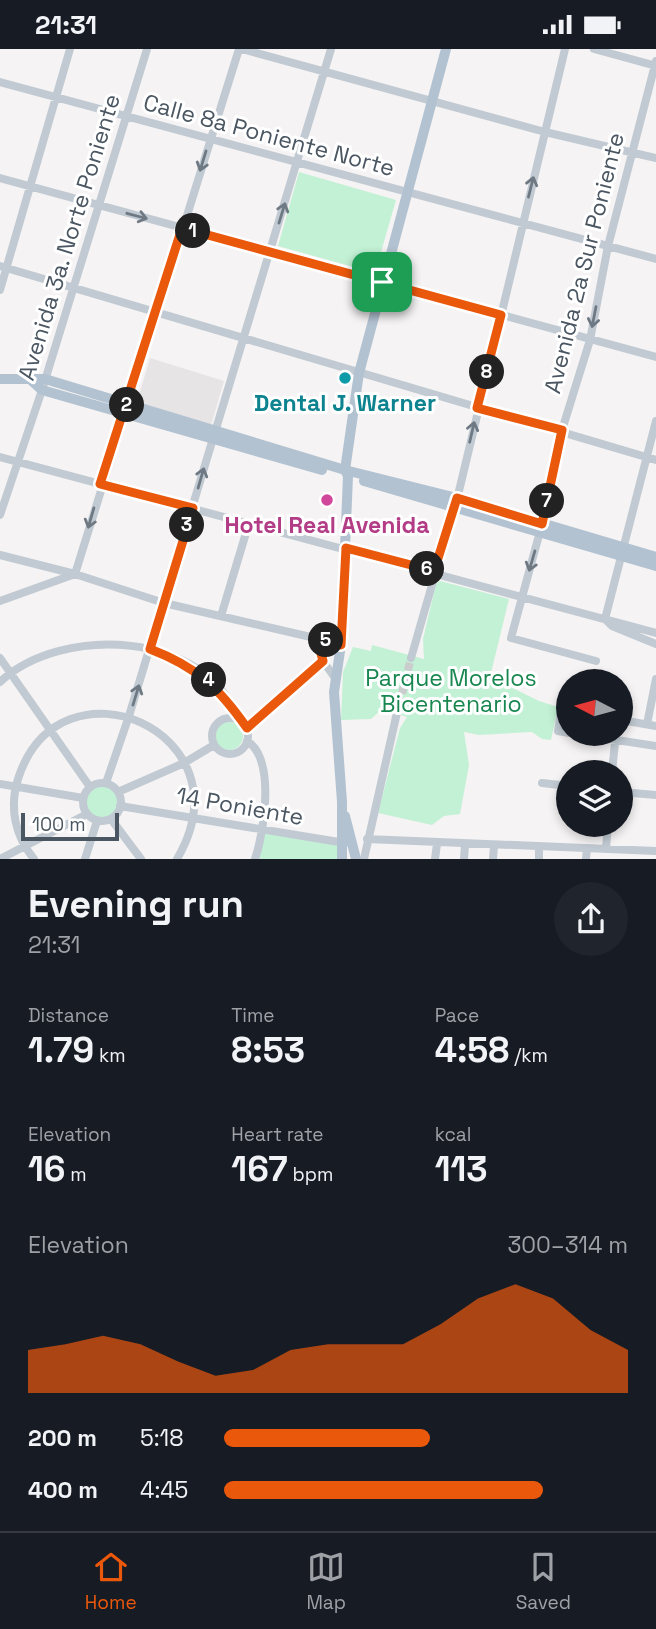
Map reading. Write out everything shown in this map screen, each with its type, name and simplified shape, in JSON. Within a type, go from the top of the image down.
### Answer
[{"type":"main road","points":[[342,859],[346,843],[335,678],[341,645],[346,548],[346,473],[359,373],[446,49]]},
{"type":"main road","points":[[0,379],[44,384],[126,410],[623,552],[656,566]]},
{"type":"main road","points":[[623,552],[656,557]]},
{"type":"main road","points":[[346,843],[356,859]]},
{"type":"street","points":[[0,290],[3,267],[70,49]]},
{"type":"street","name":"Avenida 3a. Norte Poniente","points":[[0,515],[44,384],[147,49]]},
{"type":"street","points":[[75,574],[100,484],[126,410],[209,139],[241,49],[545,132],[656,158]]},
{"type":"street","points":[[106,783],[150,649],[331,49]]},
{"type":"street","points":[[411,658],[434,571],[456,503],[565,49]]},
{"type":"street","points":[[594,49],[656,64]]},
{"type":"street","name":"Avenida 2a Sur Poniente","points":[[596,661],[511,638],[541,528],[562,430],[590,340],[608,246],[656,64]]},
{"type":"street","name":"Calle 8a Poniente Norte","points":[[0,82],[656,259]]},
{"type":"street","points":[[0,179],[656,357]]},
{"type":"street","points":[[3,267],[652,458]]},
{"type":"street","points":[[606,619],[652,458],[656,421]]},
{"type":"street","points":[[0,457],[656,632]]},
{"type":"street","points":[[221,616],[249,523]]},
{"type":"street","points":[[0,555],[75,574],[164,603],[341,645]]},
{"type":"street","points":[[0,601],[75,574]]},
{"type":"street","points":[[606,619],[612,626],[656,644]]},
{"type":"street","points":[[317,638],[323,661],[335,678]]},
{"type":"street","points":[[0,683],[10,673],[52,652],[75,646],[97,642],[150,649],[184,663],[202,675],[217,688],[238,720],[247,728],[247,741],[235,754],[223,753],[214,745],[212,733],[218,722],[230,718],[238,720]]},
{"type":"street","points":[[0,658],[90,787]]},
{"type":"street","points":[[247,728],[323,661]]},
{"type":"street","points":[[651,725],[656,679]]},
{"type":"street","points":[[34,859],[24,847],[14,814],[16,786],[30,752],[51,731],[77,717],[92,714],[129,716],[149,724],[169,741],[184,763],[194,787],[195,817],[188,840],[177,859]]},
{"type":"street","points":[[364,859],[396,717]]},
{"type":"street","points":[[247,741],[254,745],[259,755],[266,793],[264,832],[255,859]]},
{"type":"street","points":[[634,741],[656,745]]},
{"type":"street","points":[[118,792],[184,763],[214,745]]},
{"type":"street","points":[[106,783],[118,792],[120,806],[111,819],[97,821],[87,814],[83,798],[90,787],[106,783]]},
{"type":"street","points":[[542,783],[556,785]]},
{"type":"street","points":[[0,784],[83,798]]},
{"type":"street","points":[[633,793],[656,795]]},
{"type":"street","name":"14 Poniente","points":[[120,806],[195,817],[264,832],[346,843]]},
{"type":"street","points":[[0,859],[87,814]]},
{"type":"street","points":[[111,819],[141,859]]},
{"type":"street","points":[[85,859],[97,821]]},
{"type":"street","points":[[606,837],[606,849]]},
{"type":"street","points":[[367,839],[606,849],[635,855],[656,851]]},
{"type":"street","points":[[435,859],[437,844]]},
{"type":"street","points":[[464,859],[465,845]]},
{"type":"street","points":[[493,859],[494,846]]},
{"type":"street","points":[[539,846],[539,859]]},
{"type":"street","points":[[586,859],[587,848]]},
{"type":"shaded area","points":[[150,358],[224,381],[211,425],[137,402]]},
{"type":"green space","points":[[299,172],[396,200],[375,273],[278,246]]},
{"type":"green space","name":"Parque Morelos Bicentenario","points":[[440,581],[509,599],[490,677],[556,706],[556,716],[551,740],[542,739],[532,732],[479,735],[464,732],[469,765],[460,814],[444,816],[432,825],[378,813],[400,728],[407,717],[382,709],[371,719],[341,720],[343,672],[353,647],[371,651],[372,645],[424,659],[423,639],[436,584]]},
{"type":"green space","points":[[229,722],[239,726],[243,736],[239,746],[229,750],[219,746],[215,736],[219,726]]},
{"type":"green space","points":[[102,786],[113,791],[118,802],[113,813],[102,818],[91,813],[86,802],[91,791]]},
{"type":"green space","points":[[264,832],[341,844],[342,859],[252,859]]},
{"type":"tunnel","points":[[396,717],[411,658]]},
{"type":"place","name":"Dental J. Warner","points":[[345,378]]},
{"type":"place","name":"Hotel Real Avenida","points":[[327,500]]},
{"type":"route","points":[[182,228],[382,282],[501,315],[477,408],[562,430],[542,524],[457,498],[434,571],[346,548],[341,645],[317,638],[323,661],[247,728],[238,720],[217,688],[202,675],[184,663],[150,649],[193,508],[100,484],[182,228]]}]
